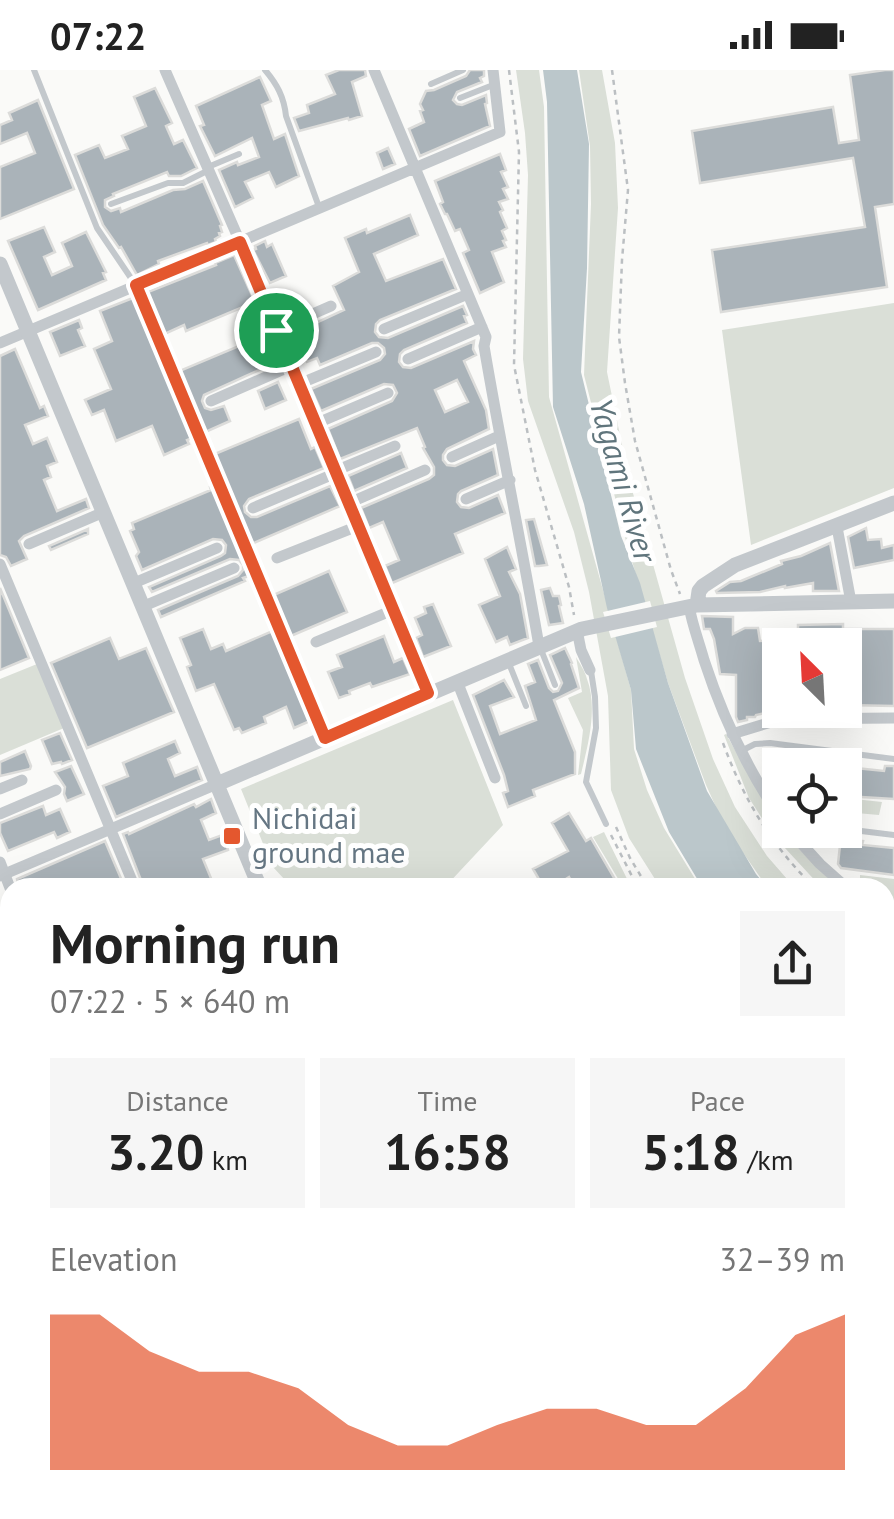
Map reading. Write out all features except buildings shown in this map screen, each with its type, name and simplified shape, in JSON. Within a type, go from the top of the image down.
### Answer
[{"type":"street","points":[[164,70],[428,693]]},
{"type":"street","points":[[374,70],[486,336],[484,346],[499,436],[539,646]]},
{"type":"street","points":[[0,343],[500,132],[493,70]]},
{"type":"street","points":[[0,264],[256,878]]},
{"type":"street","points":[[384,329],[468,294]]},
{"type":"street","points":[[276,330],[331,306]]},
{"type":"street","points":[[408,360],[482,327]]},
{"type":"street","points":[[299,384],[376,352]]},
{"type":"street","points":[[211,401],[223,391],[292,366]]},
{"type":"street","points":[[315,424],[388,393]]},
{"type":"street","points":[[452,458],[499,436]]},
{"type":"street","points":[[252,508],[395,446]]},
{"type":"street","points":[[348,503],[425,470]]},
{"type":"street","points":[[466,499],[510,480]]},
{"type":"street","points":[[687,604],[702,586],[735,565],[894,503]]},
{"type":"street","points":[[38,544],[104,512]]},
{"type":"street","points":[[278,559],[358,526]]},
{"type":"street","points":[[837,527],[851,602]]},
{"type":"street","points":[[134,583],[217,548]]},
{"type":"street","points":[[0,564],[131,878]]},
{"type":"street","points":[[144,606],[234,568]]},
{"type":"street","points":[[2,871],[111,830],[578,626],[687,604],[894,601]]},
{"type":"street","points":[[687,604],[732,734],[762,785]]},
{"type":"street","points":[[316,642],[393,610]]},
{"type":"street","points":[[578,626],[581,650],[590,670]]},
{"type":"street","points":[[457,682],[495,778]]},
{"type":"street","points":[[732,734],[781,719],[894,718]]},
{"type":"street","points":[[0,789],[22,780]]},
{"type":"street","points":[[0,814],[52,796]]},
{"type":"street","points":[[807,848],[836,878]]},
{"type":"lane","points":[[34,70],[97,228],[136,285]]},
{"type":"lane","points":[[265,70],[284,101],[320,209]]},
{"type":"lane","points":[[431,84],[463,70]]},
{"type":"lane","points":[[460,98],[493,84]]},
{"type":"lane","points":[[111,204],[168,182],[182,183],[239,154]]},
{"type":"lane","points":[[539,646],[555,685]]},
{"type":"lane","points":[[507,660],[526,706]]},
{"type":"lane","points":[[590,670],[596,728],[586,782],[609,823]]},
{"type":"lane","points":[[742,750],[770,743],[894,759]]},
{"type":"lane","points":[[862,831],[894,835]]},
{"type":"path","points":[[509,70],[519,152],[514,365],[535,470],[578,626]]},
{"type":"path","points":[[612,70],[628,190],[619,337],[624,383],[634,441],[670,570],[687,604]]},
{"type":"path","points":[[136,285],[325,738]]},
{"type":"path","points":[[609,823],[634,878]]},
{"type":"path","points":[[609,823],[642,878]]},
{"type":"shaded area","points":[[516,70],[539,70],[544,107],[549,397],[631,690],[634,749],[664,828],[695,878],[654,878],[629,838],[611,790],[608,696],[589,592],[574,532],[528,401],[523,359],[528,175]]},
{"type":"shaded area","name":"Yagami River","points":[[543,70],[577,70],[589,144],[581,372],[621,536],[640,583],[668,683],[707,791],[759,878],[697,878],[669,832],[636,749],[631,690],[607,608],[584,504],[553,407],[547,102]]},
{"type":"shaded area","points":[[579,70],[602,70],[615,143],[618,208],[607,372],[629,479],[685,678],[713,759],[735,807],[786,878],[761,878],[725,827],[668,683],[626,541],[584,375],[590,146]]},
{"type":"shaded area","points":[[894,303],[894,488],[751,545],[722,330]]},
{"type":"shaded area","points":[[576,657],[586,676],[592,702],[589,739],[578,775],[583,730],[568,698],[582,692]]},
{"type":"shaded area","points":[[37,664],[64,728],[0,755],[0,679]]},
{"type":"shaded area","points":[[453,700],[503,825],[453,878],[283,878],[272,866],[241,789]]},
{"type":"shaded area","points":[[726,734],[762,798],[762,818],[749,798]]},
{"type":"shaded area","points":[[862,800],[882,802],[879,815],[862,814]]},
{"type":"shaded area","points":[[604,832],[627,878],[618,878],[593,837]]},
{"type":"shaded area","points":[[785,848],[798,848],[828,878],[813,878]]},
{"type":"pier","points":[[650,601],[657,627],[611,638],[603,612]]},
{"type":"place","name":"Nichidai ground mae","points":[[232,836]]},
{"type":"route","points":[[240,242],[276,330],[428,693],[325,738],[136,285],[240,242]]}]
